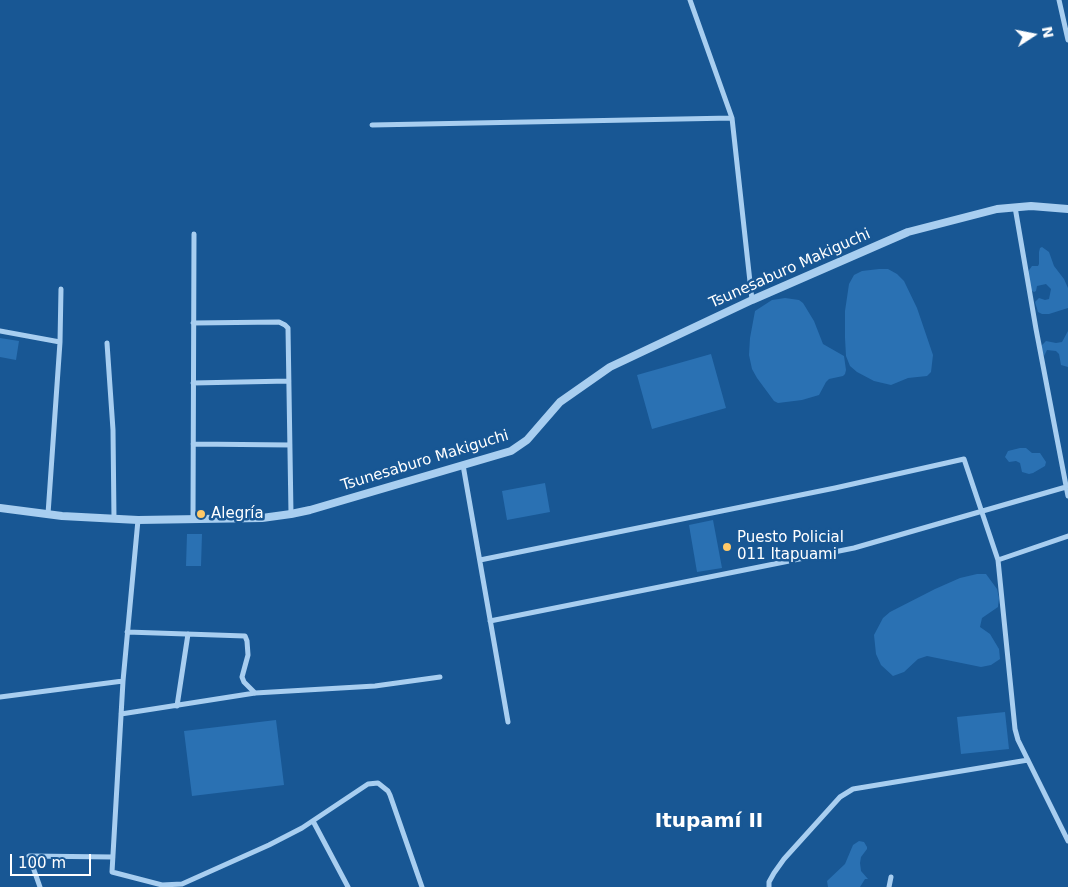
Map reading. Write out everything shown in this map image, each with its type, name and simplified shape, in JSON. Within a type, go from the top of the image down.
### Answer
[{"type":"street","points":[[690,0],[732,118],[752,300]]},
{"type":"street","points":[[1067,0],[1059,1],[1068,40]]},
{"type":"street","points":[[372,125],[732,118]]},
{"type":"street","points":[[1015,207],[1068,496]]},
{"type":"street","name":"Tsunesaburo Makiguchi","points":[[0,508],[48,514],[138,520],[262,518],[291,514],[505,454],[517,448],[534,432],[560,402],[610,367],[752,300],[908,232],[985,211],[1015,207],[1068,209]]},
{"type":"street","points":[[193,520],[194,234]]},
{"type":"street","points":[[48,514],[60,342],[61,289]]},
{"type":"street","points":[[194,323],[279,322],[285,325],[288,333],[291,514]]},
{"type":"street","points":[[0,332],[60,342]]},
{"type":"street","points":[[107,343],[113,430],[114,518]]},
{"type":"street","points":[[194,383],[289,381]]},
{"type":"street","points":[[193,444],[290,445]]},
{"type":"street","points":[[480,560],[844,486],[964,459],[998,560],[1015,729],[1018,740],[1068,841]]},
{"type":"street","points":[[463,465],[508,722]]},
{"type":"street","points":[[490,621],[854,548],[1066,487]]},
{"type":"street","points":[[138,520],[123,681],[112,872],[163,886],[185,883],[269,845],[313,821],[368,784],[378,782],[388,791],[422,887]]},
{"type":"street","points":[[998,560],[1068,536]]},
{"type":"street","points":[[127,632],[245,636],[248,655],[242,678],[255,693]]},
{"type":"street","points":[[177,706],[188,634]]},
{"type":"street","points":[[121,714],[255,693],[375,686],[440,677]]},
{"type":"street","points":[[0,696],[123,681]]},
{"type":"street","points":[[769,887],[769,882],[784,859],[840,797],[853,789],[1028,760]]},
{"type":"street","points":[[313,821],[348,887]]},
{"type":"street","points":[[40,887],[29,856],[113,857]]},
{"type":"street","points":[[889,887],[891,876]]},
{"type":"shaded area","points":[[1042,247],[1049,252],[1054,266],[1068,288],[1068,308],[1049,314],[1038,312],[1035,302],[1039,298],[1049,299],[1051,289],[1046,284],[1037,286],[1034,292],[1029,289],[1027,273],[1032,266],[1038,266],[1039,252]]},
{"type":"shaded area","points":[[888,269],[904,281],[917,308],[933,355],[931,372],[927,376],[908,378],[891,385],[874,381],[850,366],[846,356],[845,338],[845,311],[849,284],[854,275],[862,271]]},
{"type":"shaded area","points":[[785,298],[799,300],[803,303],[814,321],[823,344],[844,356],[846,370],[843,376],[829,379],[819,395],[802,400],[778,403],[774,401],[752,369],[749,355],[750,338],[755,311],[772,300]]},
{"type":"shaded area","points":[[1068,331],[1068,367],[1061,365],[1059,354],[1056,351],[1047,350],[1044,356],[1041,346],[1046,341],[1062,342]]},
{"type":"shaded area","points":[[0,338],[19,341],[16,360],[0,357]]},
{"type":"shaded area","points":[[711,354],[726,408],[652,429],[637,375]]},
{"type":"shaded area","points":[[1026,448],[1032,453],[1040,453],[1046,462],[1045,466],[1033,473],[1022,472],[1020,463],[1016,461],[1009,462],[1005,457],[1008,451]]},
{"type":"shaded area","points":[[545,483],[550,512],[507,520],[502,491]]},
{"type":"shaded area","points":[[713,520],[722,568],[697,572],[689,525]]},
{"type":"shaded area","points":[[187,534],[202,534],[201,566],[186,566]]},
{"type":"shaded area","points":[[986,574],[997,589],[998,607],[982,618],[980,627],[990,634],[999,649],[1000,659],[991,665],[981,667],[927,656],[918,659],[904,672],[893,676],[881,665],[876,654],[874,635],[883,618],[890,612],[935,589],[960,578]]},
{"type":"shaded area","points":[[1005,712],[1009,749],[961,754],[957,717]]},
{"type":"shaded area","points":[[276,720],[284,785],[192,796],[184,731]]},
{"type":"shaded area","points":[[859,841],[864,842],[867,847],[860,863],[861,871],[868,879],[865,879],[860,887],[828,887],[827,881],[845,864],[853,845]]},
{"type":"place","name":"Alegría","points":[[201,514]]},
{"type":"place","name":"Puesto Policial 011 Itapuami","points":[[727,547]]},
{"type":"district","name":"Itupamí II","points":[[709,822]]}]
